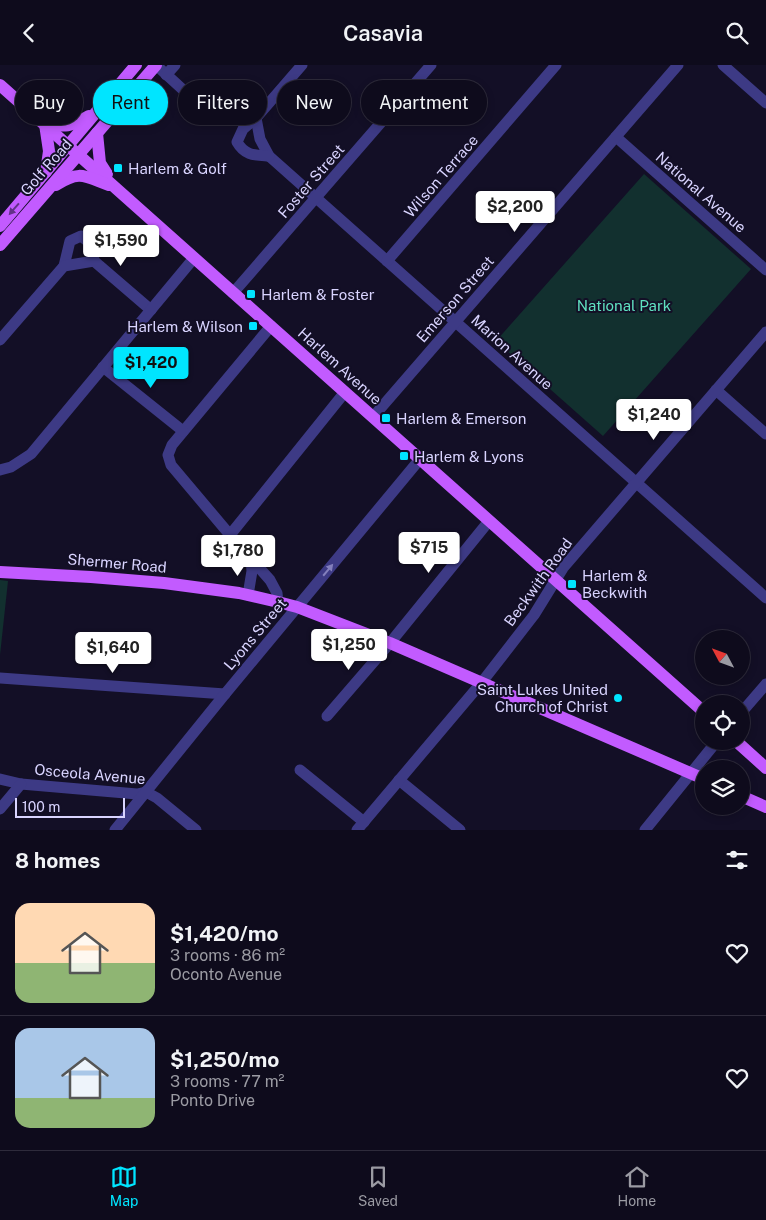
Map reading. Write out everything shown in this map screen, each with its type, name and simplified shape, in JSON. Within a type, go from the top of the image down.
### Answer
[{"type":"main road","name":"Golf Road","points":[[124,80],[136,65]]},
{"type":"main road","name":"Golf Road","points":[[2,239],[156,65]]},
{"type":"main road","name":"Harlem Avenue","points":[[0,85],[15,98]]},
{"type":"main road","name":"Golf Road","points":[[0,226],[93,117]]},
{"type":"main road","points":[[45,125],[49,151],[46,172]]},
{"type":"main road","name":"Harlem Avenue","points":[[46,125],[695,704]]},
{"type":"main road","points":[[54,125],[74,125]]},
{"type":"main road","points":[[97,133],[100,163],[115,187]]},
{"type":"main road","points":[[47,190],[70,177],[84,175],[115,187]]},
{"type":"main road","name":"Shermer Road","points":[[0,572],[154,582],[248,595],[297,607],[390,643],[695,775]]},
{"type":"main road","points":[[746,750],[766,768]]},
{"type":"main road","points":[[750,800],[766,807]]},
{"type":"street","points":[[156,65],[178,86]]},
{"type":"street","points":[[166,75],[175,65]]},
{"type":"street","points":[[267,105],[302,65]]},
{"type":"street","name":"Foster Street","points":[[234,293],[431,65]]},
{"type":"street","name":"Wilson Terrace","points":[[388,261],[556,65]]},
{"type":"street","name":"Emerson Street","points":[[373,417],[678,65]]},
{"type":"street","points":[[723,65],[766,103]]},
{"type":"street","points":[[247,125],[242,129],[238,142],[242,150],[269,156]]},
{"type":"street","name":"Marion Avenue","points":[[257,125],[260,139],[269,156],[766,598]]},
{"type":"street","name":"National Avenue","points":[[616,137],[766,270]]},
{"type":"street","points":[[0,340],[64,266],[70,241],[80,236],[91,244],[94,261],[151,309]]},
{"type":"street","points":[[0,470],[12,467],[31,454],[194,258]]},
{"type":"street","points":[[64,266],[94,261]]},
{"type":"street","points":[[271,326],[183,431],[172,445],[168,455],[170,465],[270,580],[277,593],[278,602]]},
{"type":"street","name":"Beckwith Road","points":[[361,826],[482,682],[534,615],[562,568],[766,332]]},
{"type":"street","points":[[104,367],[183,431]]},
{"type":"street","points":[[716,390],[766,434]]},
{"type":"street","points":[[230,535],[345,392]]},
{"type":"street","name":"Lyons Street","points":[[116,830],[225,694],[420,459]]},
{"type":"street","points":[[327,716],[390,643],[489,521]]},
{"type":"street","points":[[248,595],[252,571],[251,560]]},
{"type":"street","points":[[0,678],[225,694]]},
{"type":"street","points":[[750,703],[766,684]]},
{"type":"street","points":[[645,830],[710,750]]},
{"type":"street","points":[[300,770],[361,826]]},
{"type":"street","name":"Osceola Avenue","points":[[0,779],[21,784],[137,794],[146,792],[157,797],[196,830]]},
{"type":"street","points":[[399,780],[460,830]]},
{"type":"street","points":[[0,809],[21,784]]},
{"type":"green space","name":"National Park","points":[[644,174],[751,269],[603,436],[496,341]]},
{"type":"green space","points":[[0,580],[8,581],[0,655]]},
{"type":"place","name":"Harlem & Golf","points":[[118,168]]},
{"type":"place","name":"Harlem & Foster","points":[[251,294]]},
{"type":"place","name":"Harlem & Wilson","points":[[253,326]]},
{"type":"place","name":"Harlem & Emerson","points":[[386,418]]},
{"type":"place","name":"Harlem & Lyons","points":[[404,456]]},
{"type":"place","name":"Harlem & Beckwith","points":[[572,584]]},
{"type":"place","name":"Saint Lukes United Church of Christ","points":[[618,698]]}]
